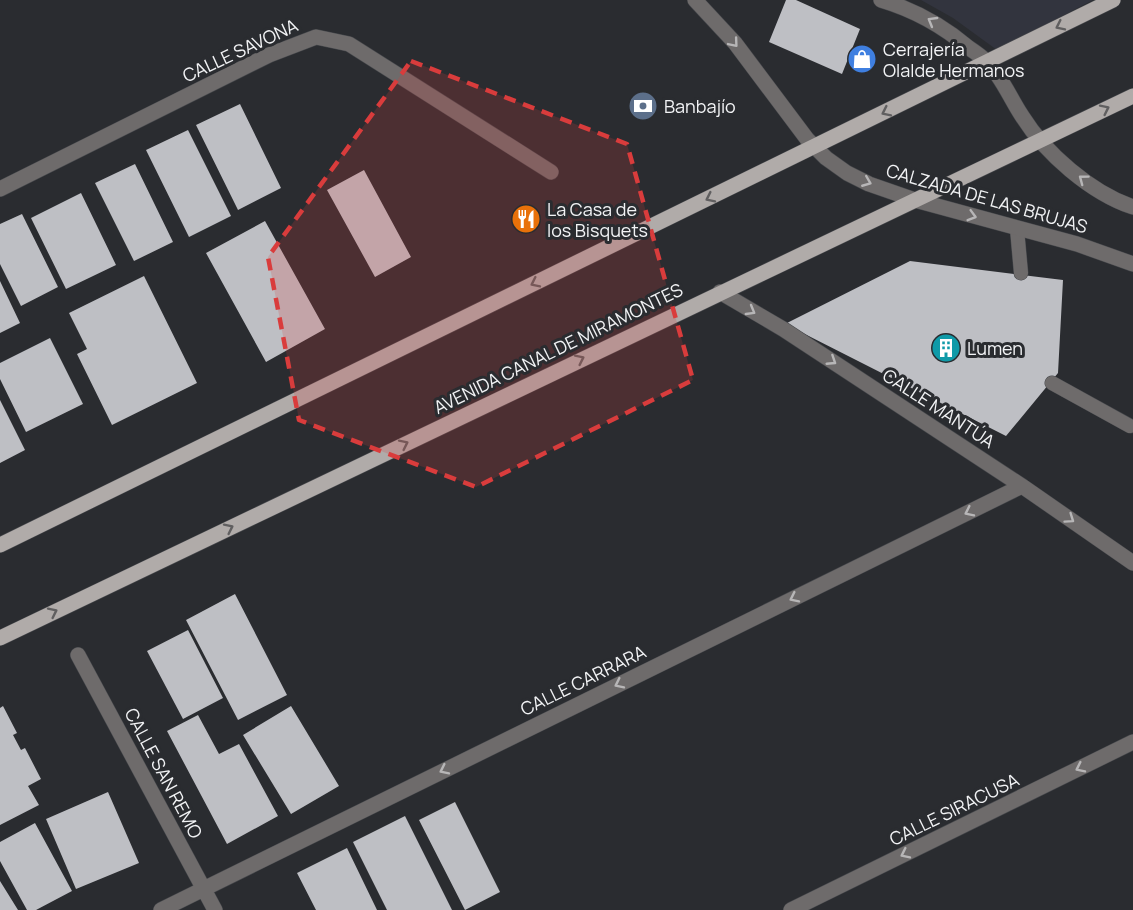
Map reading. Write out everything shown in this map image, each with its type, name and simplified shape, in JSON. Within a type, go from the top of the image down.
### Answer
[{"type":"main road","points":[[0,545],[1113,0]]},
{"type":"main road","name":"AVENIDA CANAL DE MIRAMONTES","points":[[0,638],[1133,96]]},
{"type":"street","name":"CALZADA DE LAS BRUJAS","points":[[694,0],[703,7],[735,44],[815,147],[847,173],[869,184],[915,200],[1077,244],[1133,264]]},
{"type":"street","points":[[881,0],[902,6],[927,18],[950,32],[987,62],[1040,141],[1091,185],[1122,204],[1133,207]]},
{"type":"street","name":"CALLE SAVONA","points":[[0,189],[269,55],[316,37],[349,44],[551,172]]},
{"type":"street","name":"CALLE MANTÚA","points":[[720,292],[783,329],[1022,486],[1133,563]]},
{"type":"street","name":"CALLE CARRARA","points":[[161,910],[1022,486]]},
{"type":"street","name":"CALLE SAN REMO","points":[[78,655],[215,910]]},
{"type":"street","name":"CALLE SIRACUSA","points":[[791,910],[1133,742]]},
{"type":"lane","points":[[1017,229],[1021,273]]},
{"type":"lane","points":[[1052,383],[1130,426]]},
{"type":"highlighted area","points":[[411,61],[627,144],[693,380],[476,487],[299,420],[268,257]]},
{"type":"shaded area","points":[[921,0],[1093,0],[997,50],[953,18]]},
{"type":"building","points":[[786,0],[796,0],[860,29],[842,74],[769,42]]},
{"type":"building","points":[[240,104],[281,188],[238,210],[196,125]]},
{"type":"building","points":[[188,130],[231,216],[189,237],[146,150]]},
{"type":"building","points":[[135,164],[173,242],[134,261],[95,183]]},
{"type":"building","points":[[364,170],[411,257],[375,277],[327,190]]},
{"type":"building","points":[[81,193],[116,265],[66,289],[31,218]]},
{"type":"building","points":[[22,214],[58,287],[21,306],[0,264],[0,224]]},
{"type":"building","points":[[265,221],[325,329],[266,362],[206,253]]},
{"type":"building","name":"Lumen","points":[[910,261],[1063,280],[1058,373],[1006,436],[785,324]]},
{"type":"building","points":[[144,276],[197,383],[112,425],[77,354],[87,349],[69,313]]},
{"type":"building","points":[[0,281],[20,323],[0,333]]},
{"type":"building","points":[[50,338],[83,404],[26,432],[0,379],[0,363]]},
{"type":"building","points":[[0,400],[25,450],[0,463]]},
{"type":"building","points":[[235,594],[287,695],[238,720],[186,620]]},
{"type":"building","points":[[188,630],[223,698],[183,719],[147,651]]},
{"type":"building","points":[[3,706],[17,733],[13,735],[21,750],[25,748],[41,779],[28,786],[39,805],[0,825],[0,708]]},
{"type":"building","points":[[291,706],[339,786],[291,814],[243,735]]},
{"type":"building","points":[[198,715],[219,754],[239,744],[278,816],[227,844],[167,731]]},
{"type":"building","points":[[108,792],[139,863],[76,889],[46,819]]},
{"type":"building","points":[[455,802],[500,892],[465,910],[419,820]]},
{"type":"building","points":[[405,816],[452,910],[387,910],[353,842]]},
{"type":"building","points":[[35,823],[72,891],[36,910],[27,910],[0,861],[0,842]]},
{"type":"building","points":[[347,848],[377,910],[316,910],[297,873]]},
{"type":"building","points":[[0,881],[18,910],[0,910]]},
{"type":"place","name":"Cerrajería Olalde Hermanos","points":[[862,59]]},
{"type":"place","name":"Banbajío","points":[[643,106]]},
{"type":"place","name":"La Casa de los Bisquets","points":[[526,219]]},
{"type":"place","name":"Lumen","points":[[946,348]]}]
